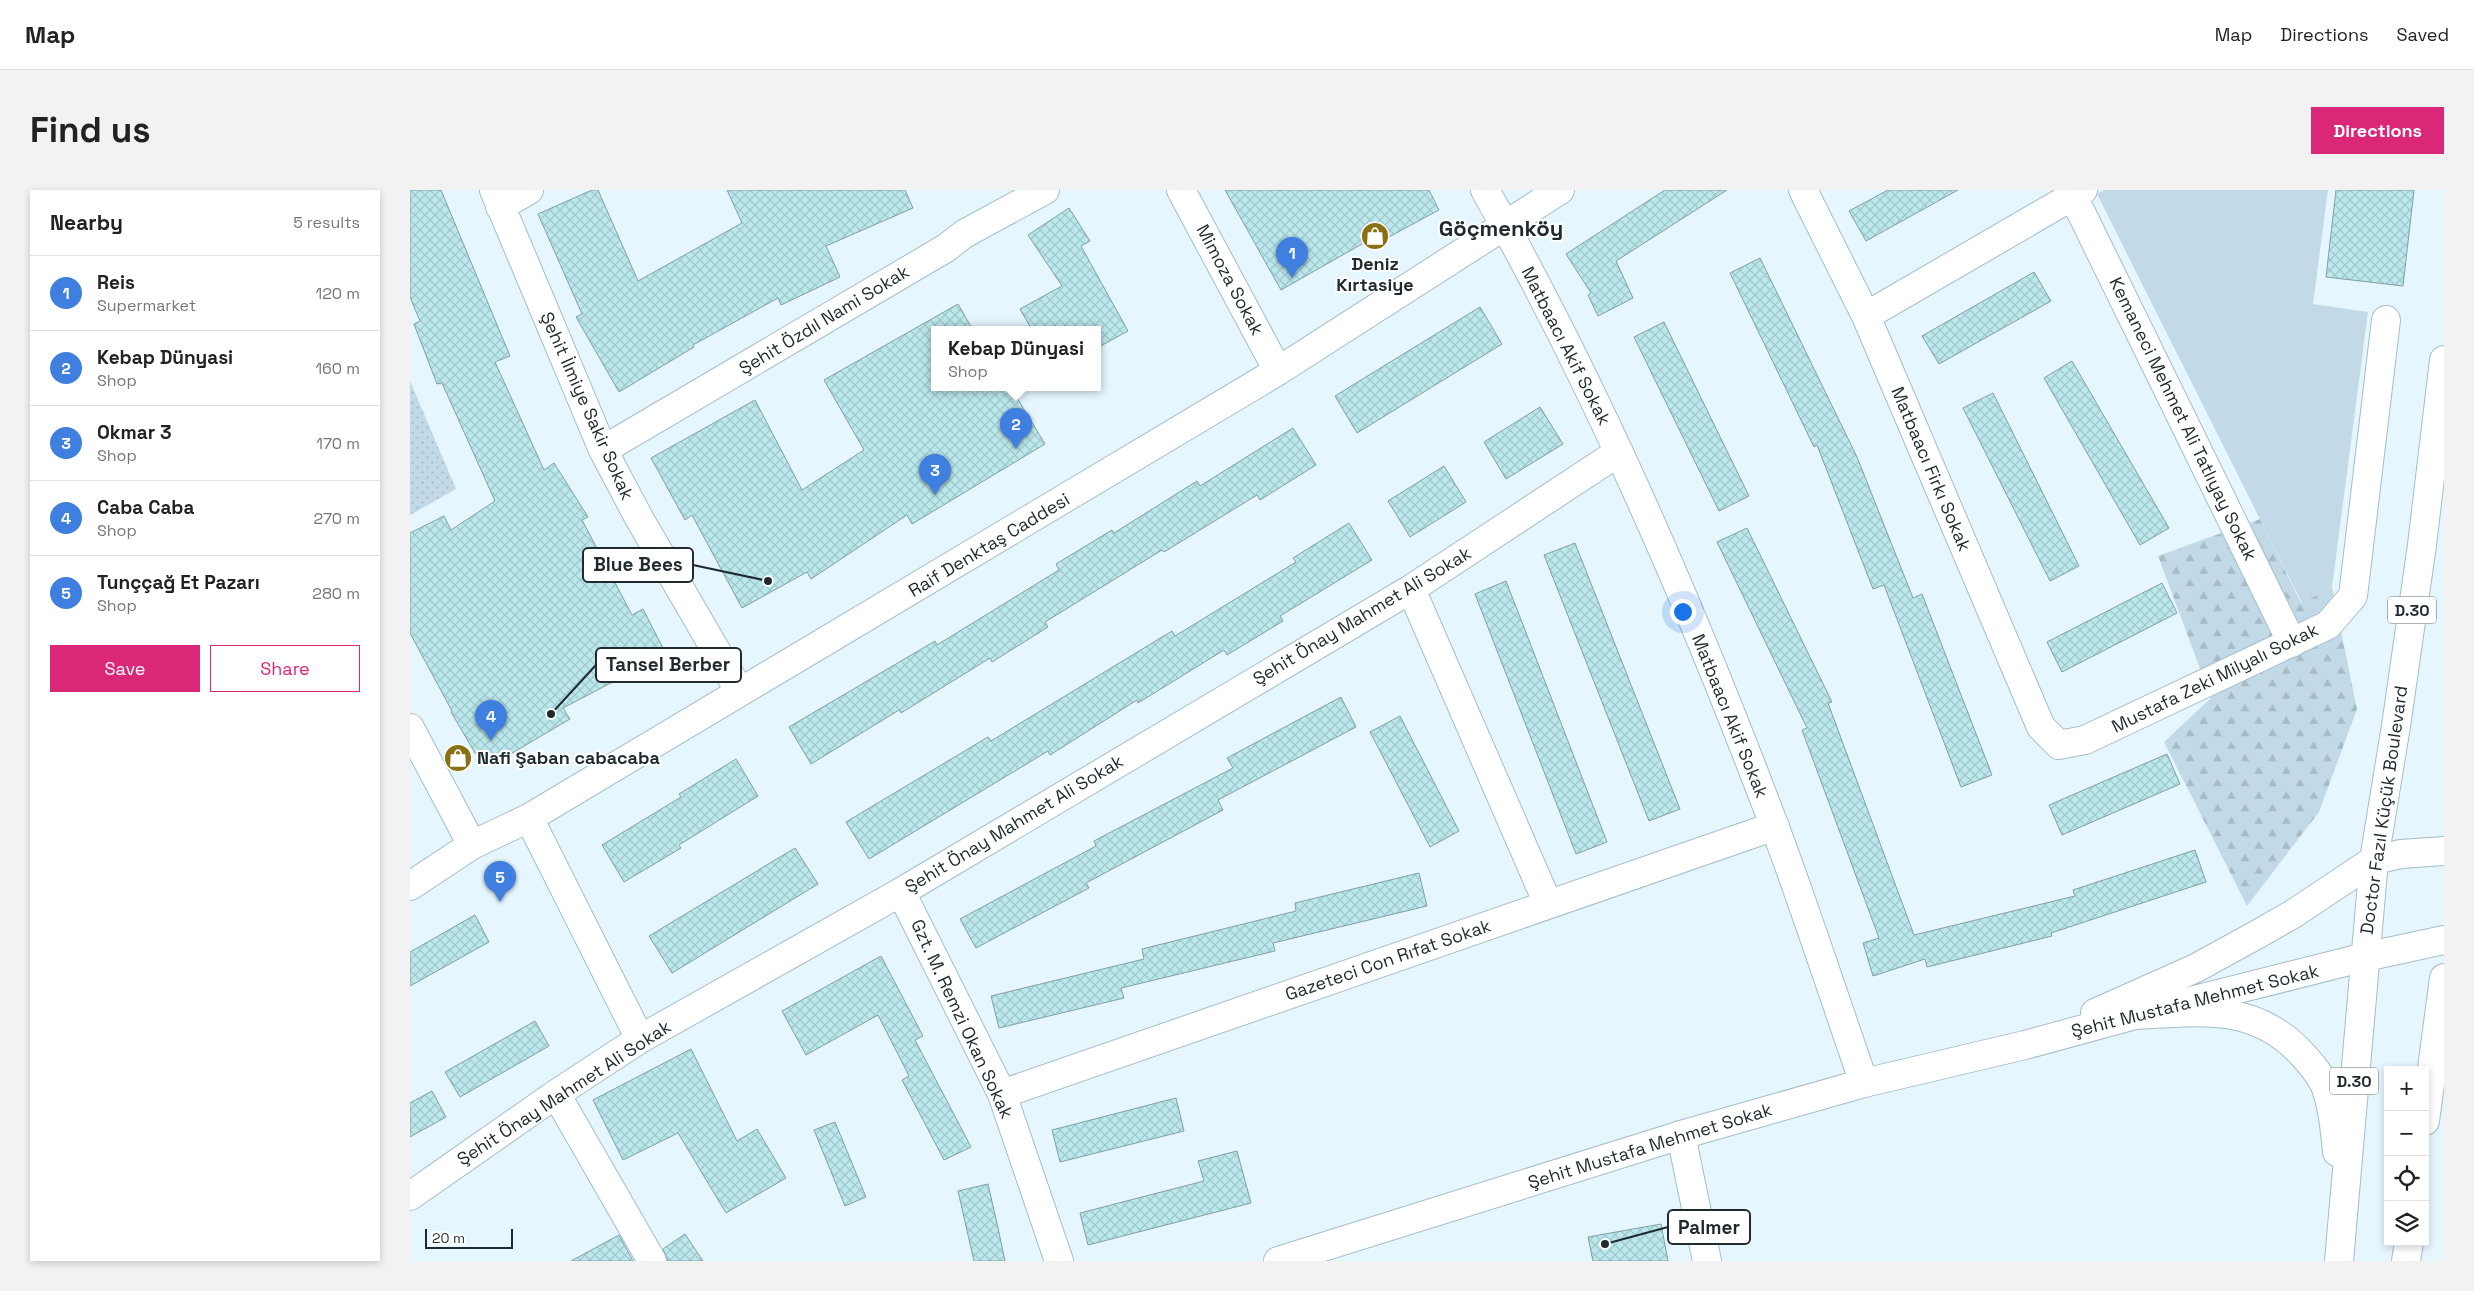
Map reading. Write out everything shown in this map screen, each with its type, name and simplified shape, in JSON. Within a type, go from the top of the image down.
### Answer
[{"type":"main road","points":[[497,198],[529,190]]},
{"type":"main road","name":"Şehit Özdıl Nami Sokak","points":[[603,450],[946,248],[964,234],[1045,190]]},
{"type":"main road","name":"Mimoza Sokak","points":[[1181,190],[1278,371]]},
{"type":"main road","name":"Matbaacı Akif Sokak","points":[[1485,190],[1619,452],[1701,642],[1774,826],[1864,1083]]},
{"type":"main road","name":"Raif Denktaş Caddesi","points":[[410,886],[472,845],[529,818],[1278,371],[1560,190]]},
{"type":"main road","name":"Matbaacı Firkı Sokak","points":[[1804,190],[1866,316],[2041,727],[2059,745]]},
{"type":"main road","points":[[1866,316],[2078,193]]},
{"type":"main road","name":"Kemaneci Mehmet Ali Tatlıyay Sokak","points":[[2078,193],[2292,643]]},
{"type":"main road","name":"Şehit İlmiye Sakir Sokak","points":[[497,198],[603,450],[639,518],[740,692]]},
{"type":"main road","name":"Mustafa Zeki Milyalı Sokak","points":[[2059,745],[2085,740],[2328,625],[2354,596],[2386,320]]},
{"type":"main road","name":"Doctor Fazıl Küçük Boulevard","points":[[2339,1261],[2364,957],[2374,860],[2422,545],[2444,360]]},
{"type":"main road","name":"Şehit Önay Mahmet Ali Sokak","points":[[410,1196],[556,1094],[640,1039],[901,892],[1411,589],[1619,452]]},
{"type":"main road","points":[[1411,589],[1548,904]]},
{"type":"main road","points":[[410,728],[472,845]]},
{"type":"main road","points":[[529,818],[640,1039]]},
{"type":"main road","name":"Gazeteci Con Rıfat Sokak","points":[[1002,1094],[1774,826]]},
{"type":"main road","points":[[2374,860],[2401,854],[2444,851]]},
{"type":"main road","name":"Şehit Mustafa Mehmet Sokak","points":[[2026,1045],[2196,968],[2293,914],[2374,860]]},
{"type":"main road","name":"Gzt. M. Remzi Okan Sokak","points":[[901,892],[1002,1094],[1059,1261]]},
{"type":"main road","name":"Şehit Mustafa Mehmet Sokak","points":[[1278,1261],[1681,1135],[1864,1083],[2026,1045],[2135,1015],[2364,957],[2444,940]]},
{"type":"main road","points":[[2426,1111],[2444,978]]},
{"type":"main road","points":[[2135,1015],[2201,1012],[2239,1015],[2271,1028],[2297,1049],[2314,1067],[2325,1087],[2332,1112],[2344,1206]]},
{"type":"main road","points":[[2427,1111],[2444,1074]]},
{"type":"main road","points":[[556,1094],[652,1261]]},
{"type":"main road","points":[[1681,1135],[1708,1261]]},
{"type":"main road","points":[[2406,1261],[2408,1246]]},
{"type":"green space","points":[[2104,190],[2328,190],[2313,304],[2368,312],[2332,587],[2302,603],[2097,194]]},
{"type":"green space","points":[[410,381],[456,489],[410,515]]},
{"type":"green space","points":[[2260,519],[2301,603],[2332,587],[2357,709],[2319,812],[2247,906],[2164,742],[2211,698],[2158,556]]},
{"type":"building","points":[[410,190],[441,190],[510,356],[495,362],[544,470],[554,463],[588,517],[582,520],[632,615],[643,609],[666,654],[563,708],[570,719],[497,762],[475,753],[451,712],[410,633],[410,533],[444,516],[451,530],[495,501],[442,383],[437,384],[414,324],[420,321],[410,297]]},
{"type":"building","points":[[592,190],[598,190],[638,281],[742,223],[727,190],[905,190],[913,208],[826,246],[840,277],[781,305],[778,298],[693,345],[694,347],[619,392],[576,317],[582,314],[538,214]]},
{"type":"building","points":[[1225,190],[1429,190],[1439,210],[1372,246],[1369,240],[1281,290]]},
{"type":"building","points":[[1665,190],[1727,190],[1616,261],[1633,298],[1598,316],[1588,295],[1591,293],[1566,254]]},
{"type":"building","points":[[1888,190],[1958,190],[1866,241],[1849,211]]},
{"type":"building","points":[[2336,190],[2414,190],[2403,286],[2326,277]]},
{"type":"building","points":[[1069,208],[1090,241],[1081,246],[1128,331],[1101,346],[1101,326],[1030,326],[1020,309],[1062,286],[1028,235]]},
{"type":"building","points":[[1760,258],[1857,457],[1913,598],[1922,594],[1992,775],[1961,787],[1884,585],[1873,589],[1817,445],[1814,447],[1730,273]]},
{"type":"building","points":[[2034,272],[2051,301],[1939,364],[1922,336]]},
{"type":"building","points":[[958,304],[971,326],[931,326],[931,391],[1013,391],[1045,444],[912,524],[907,515],[811,579],[807,572],[742,608],[692,515],[685,520],[651,458],[755,400],[802,490],[864,450],[824,380]]},
{"type":"building","points":[[1480,307],[1502,344],[1357,433],[1335,396]]},
{"type":"building","points":[[1664,322],[1749,496],[1719,511],[1634,337]]},
{"type":"building","points":[[2072,361],[2169,528],[2140,545],[2044,378]]},
{"type":"building","points":[[1993,393],[2079,566],[2050,581],[1963,408]]},
{"type":"building","points":[[1540,407],[1563,444],[1506,479],[1484,442]]},
{"type":"building","points":[[1293,428],[1316,465],[1260,500],[1257,495],[1164,552],[1162,550],[1045,622],[1048,627],[992,662],[990,658],[901,713],[899,710],[811,764],[789,727],[935,641],[937,645],[1059,570],[1056,564],[1112,530],[1114,533],[1197,481],[1200,486]]},
{"type":"building","points":[[1444,466],[1466,502],[1410,537],[1388,501]]},
{"type":"building","points":[[1349,523],[1372,560],[1280,616],[1283,621],[1227,655],[1224,650],[1138,703],[1137,700],[1050,755],[1048,751],[869,859],[846,822],[988,737],[991,741],[1172,631],[1175,636],[1296,562],[1293,558]]},
{"type":"building","points":[[1747,528],[1832,702],[1828,703],[1914,935],[2075,896],[2073,890],[2195,850],[2206,882],[2051,933],[2052,936],[1927,967],[1925,959],[1873,976],[1863,943],[1879,938],[1802,730],[1807,728],[1717,542]]},
{"type":"building","points":[[1575,543],[1680,809],[1649,821],[1544,555]]},
{"type":"building","points":[[1506,581],[1607,842],[1576,854],[1475,594]]},
{"type":"building","points":[[2162,583],[2177,613],[2062,672],[2047,642]]},
{"type":"building","points":[[1341,697],[1356,727],[1218,800],[1223,810],[1086,883],[1089,888],[976,948],[960,919],[1096,846],[1094,841],[1233,768],[1227,758]]},
{"type":"building","points":[[1400,716],[1459,831],[1430,847],[1370,732]]},
{"type":"building","points":[[2167,754],[2180,784],[2062,835],[2049,805]]},
{"type":"building","points":[[736,759],[758,796],[679,845],[681,848],[624,882],[602,845],[681,797],[679,794]]},
{"type":"building","points":[[795,848],[818,884],[672,973],[649,936]]},
{"type":"building","points":[[1419,873],[1427,906],[1273,943],[1275,951],[1121,988],[1124,998],[999,1028],[991,996],[1144,959],[1142,949],[1296,911],[1295,903]]},
{"type":"building","points":[[475,915],[489,942],[410,986],[410,952]]},
{"type":"building","points":[[881,956],[923,1036],[915,1040],[971,1147],[944,1160],[902,1080],[909,1076],[878,1015],[806,1055],[782,1011]]},
{"type":"building","points":[[535,1021],[549,1046],[460,1097],[445,1072]]},
{"type":"building","points":[[691,1049],[737,1141],[757,1129],[786,1178],[726,1213],[678,1133],[623,1160],[593,1100]]},
{"type":"building","points":[[432,1091],[446,1117],[410,1137],[410,1103]]},
{"type":"building","points":[[1176,1098],[1184,1131],[1060,1162],[1052,1130]]},
{"type":"building","points":[[835,1122],[866,1197],[845,1206],[814,1130]]},
{"type":"building","points":[[1237,1151],[1251,1203],[1088,1245],[1080,1213],[1204,1181],[1198,1161]]},
{"type":"building","points":[[988,1184],[1005,1261],[974,1261],[958,1191]]},
{"type":"building","points":[[1661,1224],[1668,1261],[1593,1261],[1588,1237]]},
{"type":"building","points":[[685,1234],[703,1261],[668,1261],[663,1249]]},
{"type":"building","points":[[619,1235],[633,1261],[571,1261]]},
{"type":"place","name":"Deniz Kırtasiye","points":[[1375,236]]},
{"type":"place","name":"Reis","points":[[1292,278]]},
{"type":"place","name":"Kebap Dünyasi","points":[[1016,449]]},
{"type":"place","name":"Okmar 3","points":[[935,495]]},
{"type":"place","name":"Blue Bees","points":[[768,581]]},
{"type":"place","name":"Tansel Berber","points":[[551,714]]},
{"type":"place","name":"Caba Caba","points":[[491,741]]},
{"type":"place","name":"Nafi Şaban cabacaba","points":[[458,758]]},
{"type":"place","name":"Tunççağ Et Pazarı","points":[[500,902]]},
{"type":"place","name":"Palmer","points":[[1605,1244]]},
{"type":"district","name":"Göçmenköy","points":[[1501,228]]}]
